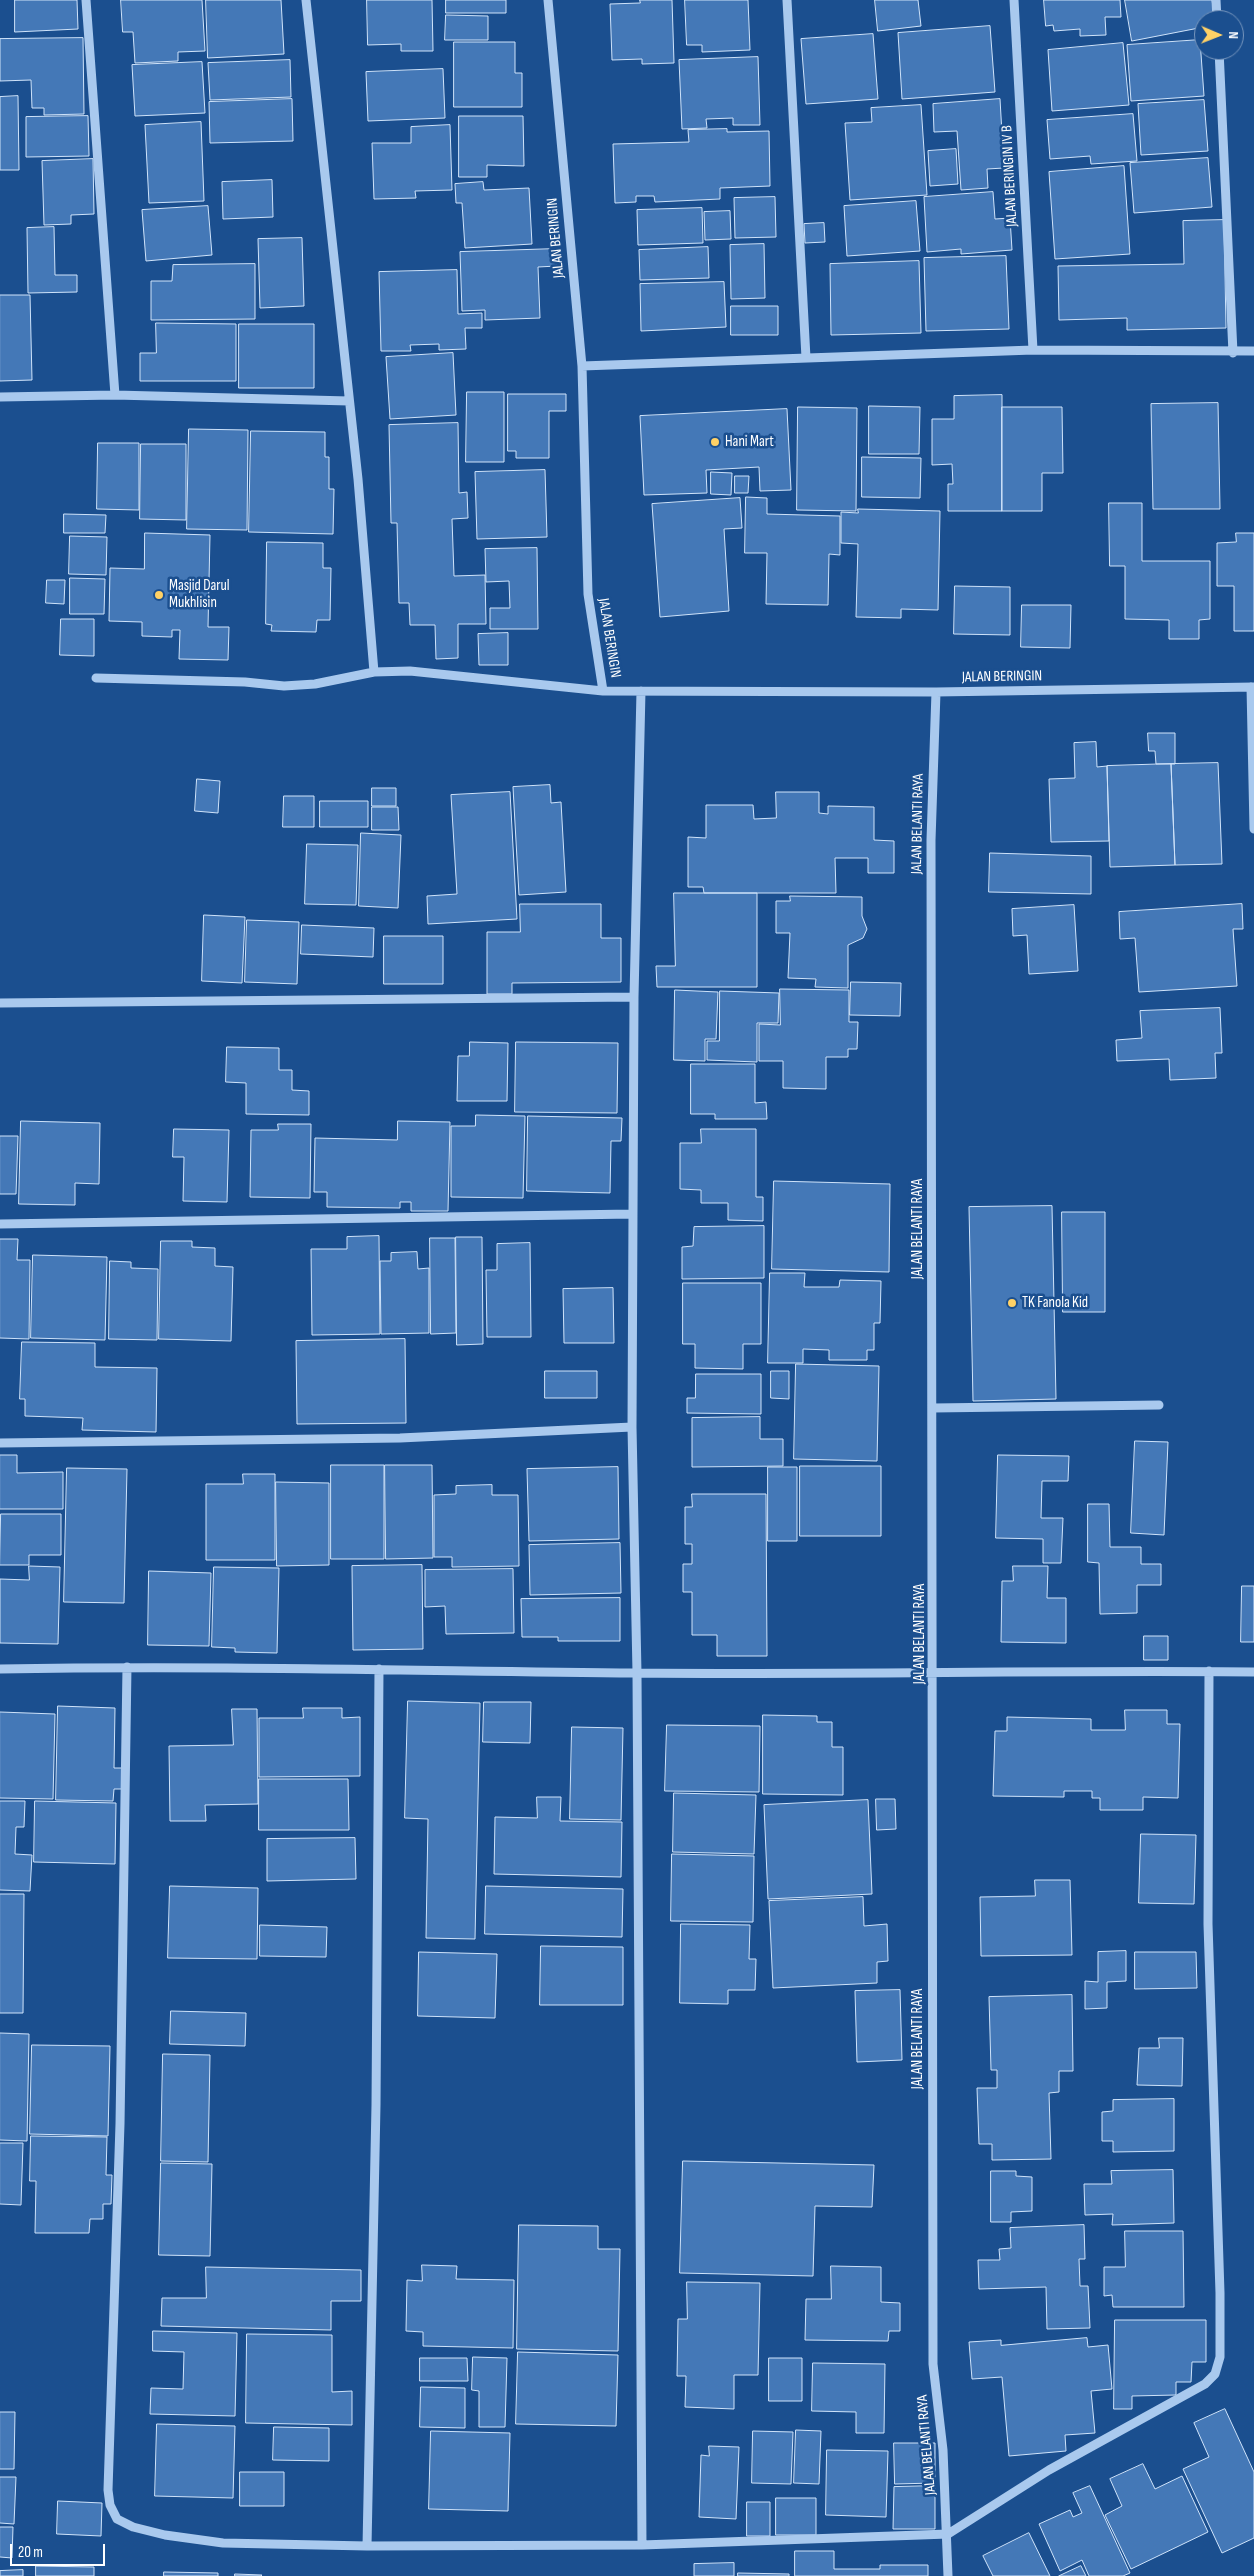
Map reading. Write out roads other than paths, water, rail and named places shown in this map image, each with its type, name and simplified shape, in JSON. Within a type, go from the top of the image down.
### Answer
[{"type":"street","points":[[86,0],[115,395]]},
{"type":"street","points":[[306,0],[348,401],[358,479],[374,672]]},
{"type":"street","name":"JALAN BERINGIN","points":[[548,0],[582,366],[588,594],[603,691],[936,692],[1253,687]]},
{"type":"street","points":[[787,0],[806,358]]},
{"type":"street","name":"JALAN BERINGIN IV B","points":[[1014,0],[1033,350]]},
{"type":"street","points":[[1219,60],[1233,353]]},
{"type":"street","points":[[582,366],[1033,350],[1233,353],[1254,351]]},
{"type":"street","points":[[0,397],[115,395],[348,401]]},
{"type":"street","points":[[96,678],[245,682],[284,686],[315,684],[374,672],[410,671],[603,691]]},
{"type":"street","points":[[1253,687],[1254,829]]},
{"type":"street","points":[[641,691],[634,997],[632,1426],[637,1673],[642,2545]]},
{"type":"street","name":"JALAN BELANTI RAYA","points":[[936,692],[931,840],[934,1674],[933,2364],[943,2450],[948,2534],[948,2576]]},
{"type":"street","points":[[0,1003],[634,997]]},
{"type":"street","points":[[0,1224],[632,1214]]},
{"type":"street","points":[[933,1408],[1159,1405]]},
{"type":"street","points":[[0,1442],[400,1438],[632,1426]]},
{"type":"street","points":[[127,1666],[120,2124],[108,2490],[110,2504],[117,2519],[164,2535],[223,2543],[366,2546],[642,2545],[948,2534],[1049,2470],[1205,2384],[1215,2374],[1220,2357],[1220,2293],[1208,1924],[1209,1671]]},
{"type":"street","points":[[0,1669],[127,1666],[637,1673],[1254,1672]]},
{"type":"street","points":[[366,2546],[376,2105],[379,1669]]},
{"type":"place","name":"Hani Mart","points":[[715,442]]},
{"type":"place","name":"Masjid Darul Mukhlisin","points":[[159,595]]},
{"type":"place","name":"TK Fanola Kid","points":[[1012,1303]]}]
